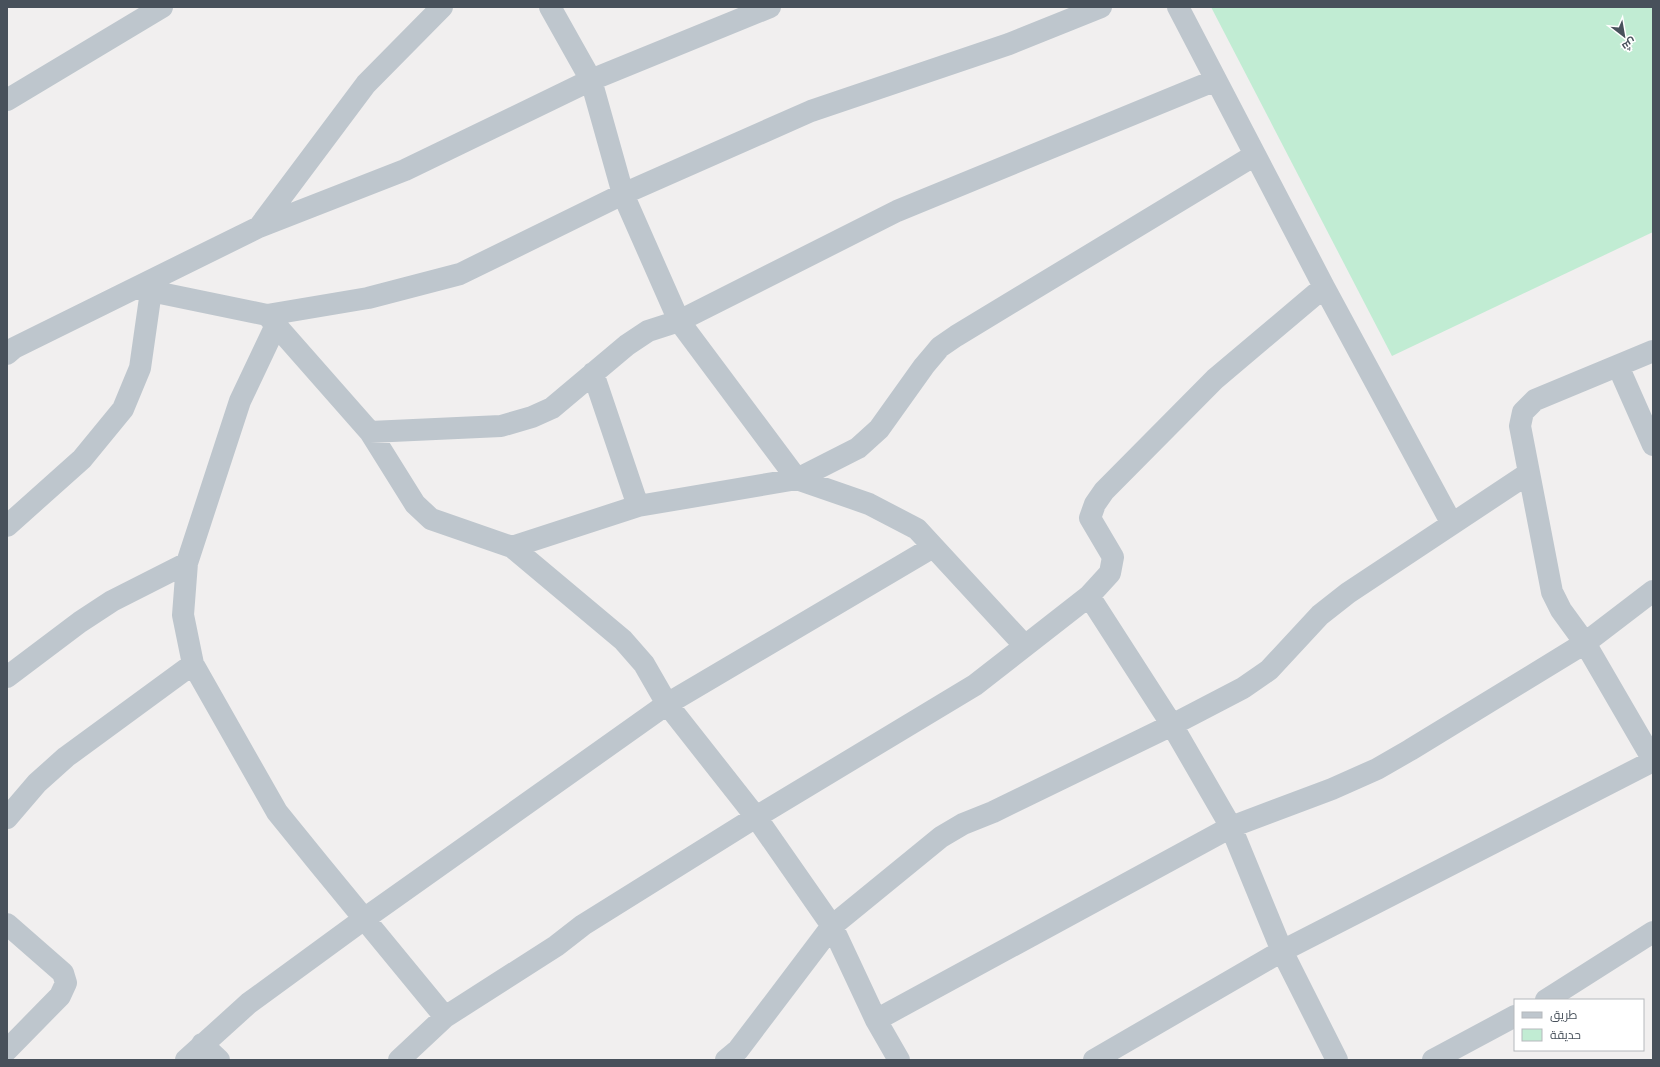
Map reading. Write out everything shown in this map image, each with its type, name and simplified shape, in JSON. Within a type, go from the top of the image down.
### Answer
[{"type":"street","points":[[259,227],[366,84],[442,7]]},
{"type":"street","points":[[550,7],[591,80],[623,194],[679,321],[797,479],[869,504],[917,529],[1025,646]]},
{"type":"street","points":[[9,350],[143,290],[259,227],[405,170],[591,80],[770,7]]},
{"type":"street","points":[[143,290],[271,320],[368,298],[460,274],[623,194],[811,111],[1009,44],[1101,7]]},
{"type":"street","points":[[1178,7],[1324,287],[1452,524]]},
{"type":"street","points":[[7,100],[159,8]]},
{"type":"street","points":[[370,432],[501,426],[532,417],[552,408],[627,345],[648,330],[679,321],[897,211],[1216,80]]},
{"type":"street","points":[[512,547],[638,506],[797,479],[858,448],[879,429],[924,366],[940,347],[1255,155]]},
{"type":"street","points":[[399,1060],[445,1017],[556,946],[583,925],[756,817],[975,685],[1089,596],[1110,573],[1113,557],[1090,518],[1095,504],[1104,491],[1215,379],[1324,287]]},
{"type":"street","points":[[7,526],[82,458],[123,408],[140,368],[143,290]]},
{"type":"street","points":[[271,320],[370,432],[414,504],[431,519],[512,547],[623,640],[644,664],[667,704],[756,817],[832,926],[876,1020],[899,1060]]},
{"type":"street","points":[[271,320],[240,401],[187,563],[183,616],[193,664],[277,812],[445,1017]]},
{"type":"street","points":[[1094,1060],[1282,951],[1653,760],[1585,643],[1561,610],[1552,592],[1520,426],[1523,412],[1535,400],[1653,351]]},
{"type":"street","points":[[1618,366],[1653,445]]},
{"type":"street","points":[[593,374],[638,506]]},
{"type":"street","points":[[726,1060],[738,1050],[832,926],[941,837],[963,824],[993,812],[1172,725],[1243,688],[1269,670],[1320,615],[1348,593],[1529,473]]},
{"type":"street","points":[[186,1060],[249,1003],[364,919],[667,704],[933,546]]},
{"type":"street","points":[[7,677],[80,622],[112,601],[187,563]]},
{"type":"street","points":[[876,1020],[1231,827],[1332,789],[1377,769],[1585,643],[1653,591]]},
{"type":"street","points":[[1089,596],[1172,725],[1231,827],[1282,951],[1337,1060]]},
{"type":"street","points":[[7,818],[37,783],[66,757],[193,664]]},
{"type":"street","points":[[7,924],[63,972],[66,983],[60,996],[7,1050]]},
{"type":"street","points":[[1548,999],[1653,932]]},
{"type":"street","points":[[1433,1060],[1514,1017]]},
{"type":"street","points":[[202,1044],[219,1060]]},
{"type":"green space","points":[[1211,7],[1653,7],[1653,232],[1392,356]]}]
